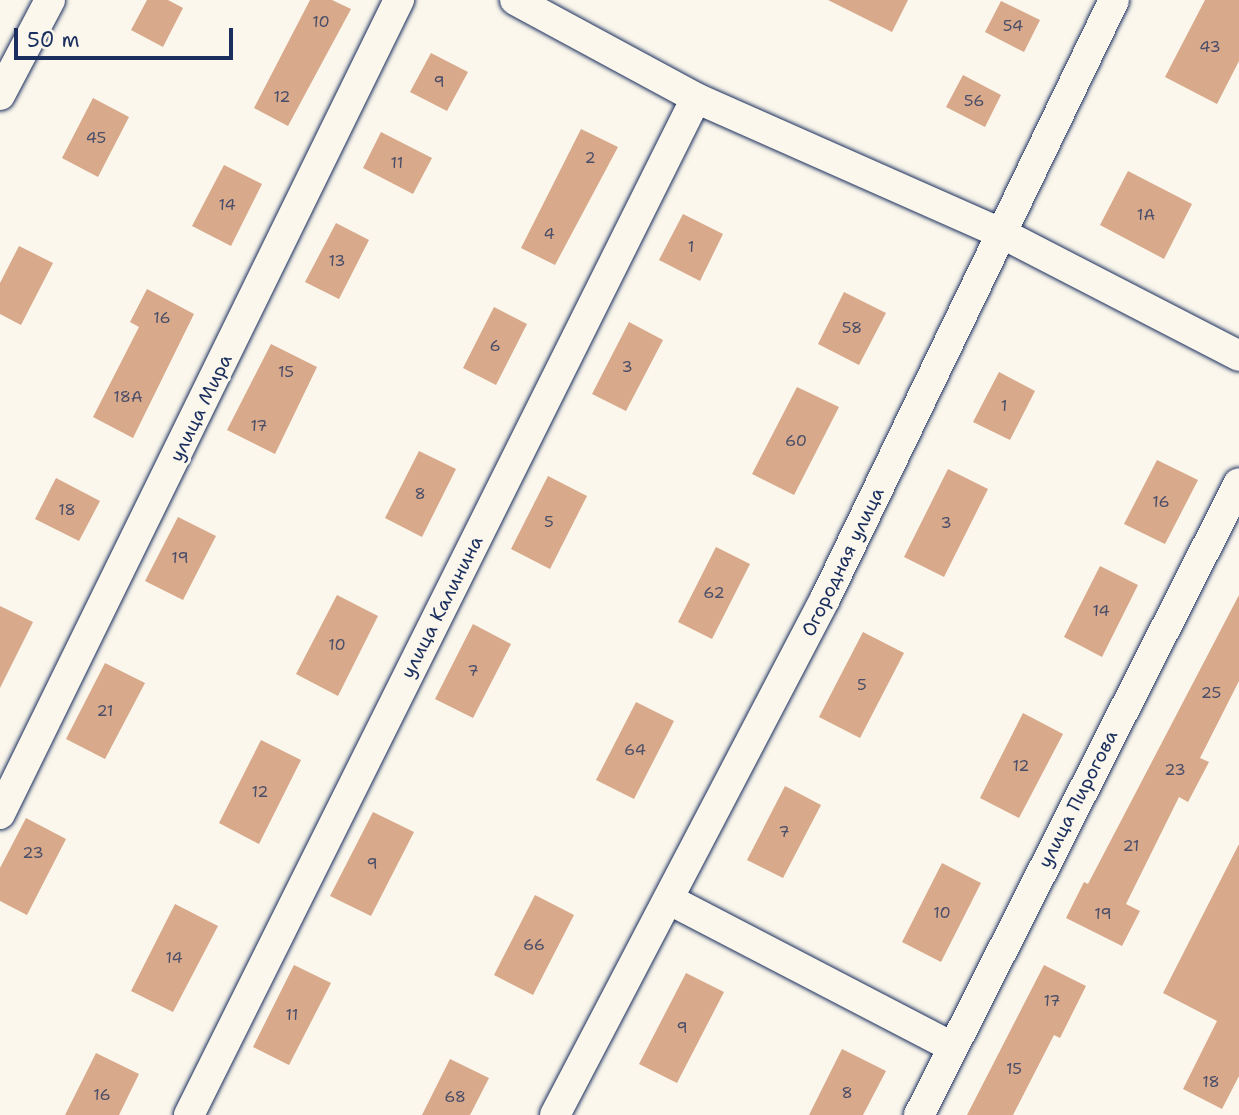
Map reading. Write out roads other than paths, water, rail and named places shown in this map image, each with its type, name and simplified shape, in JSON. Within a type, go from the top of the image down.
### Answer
[{"type":"street","points":[[0,95],[50,0]]},
{"type":"street","name":"улица Мира","points":[[0,814],[399,0]]},
{"type":"street","points":[[514,0],[696,98],[1003,234],[1239,356]]},
{"type":"street","name":"Огородная улица","points":[[555,1115],[670,900],[1003,234],[1111,1]]},
{"type":"street","name":"улица Калинина","points":[[189,1115],[696,98]]},
{"type":"street","name":"улица Пирогова","points":[[919,1115],[1239,483]]},
{"type":"street","points":[[670,900],[952,1047]]}]
